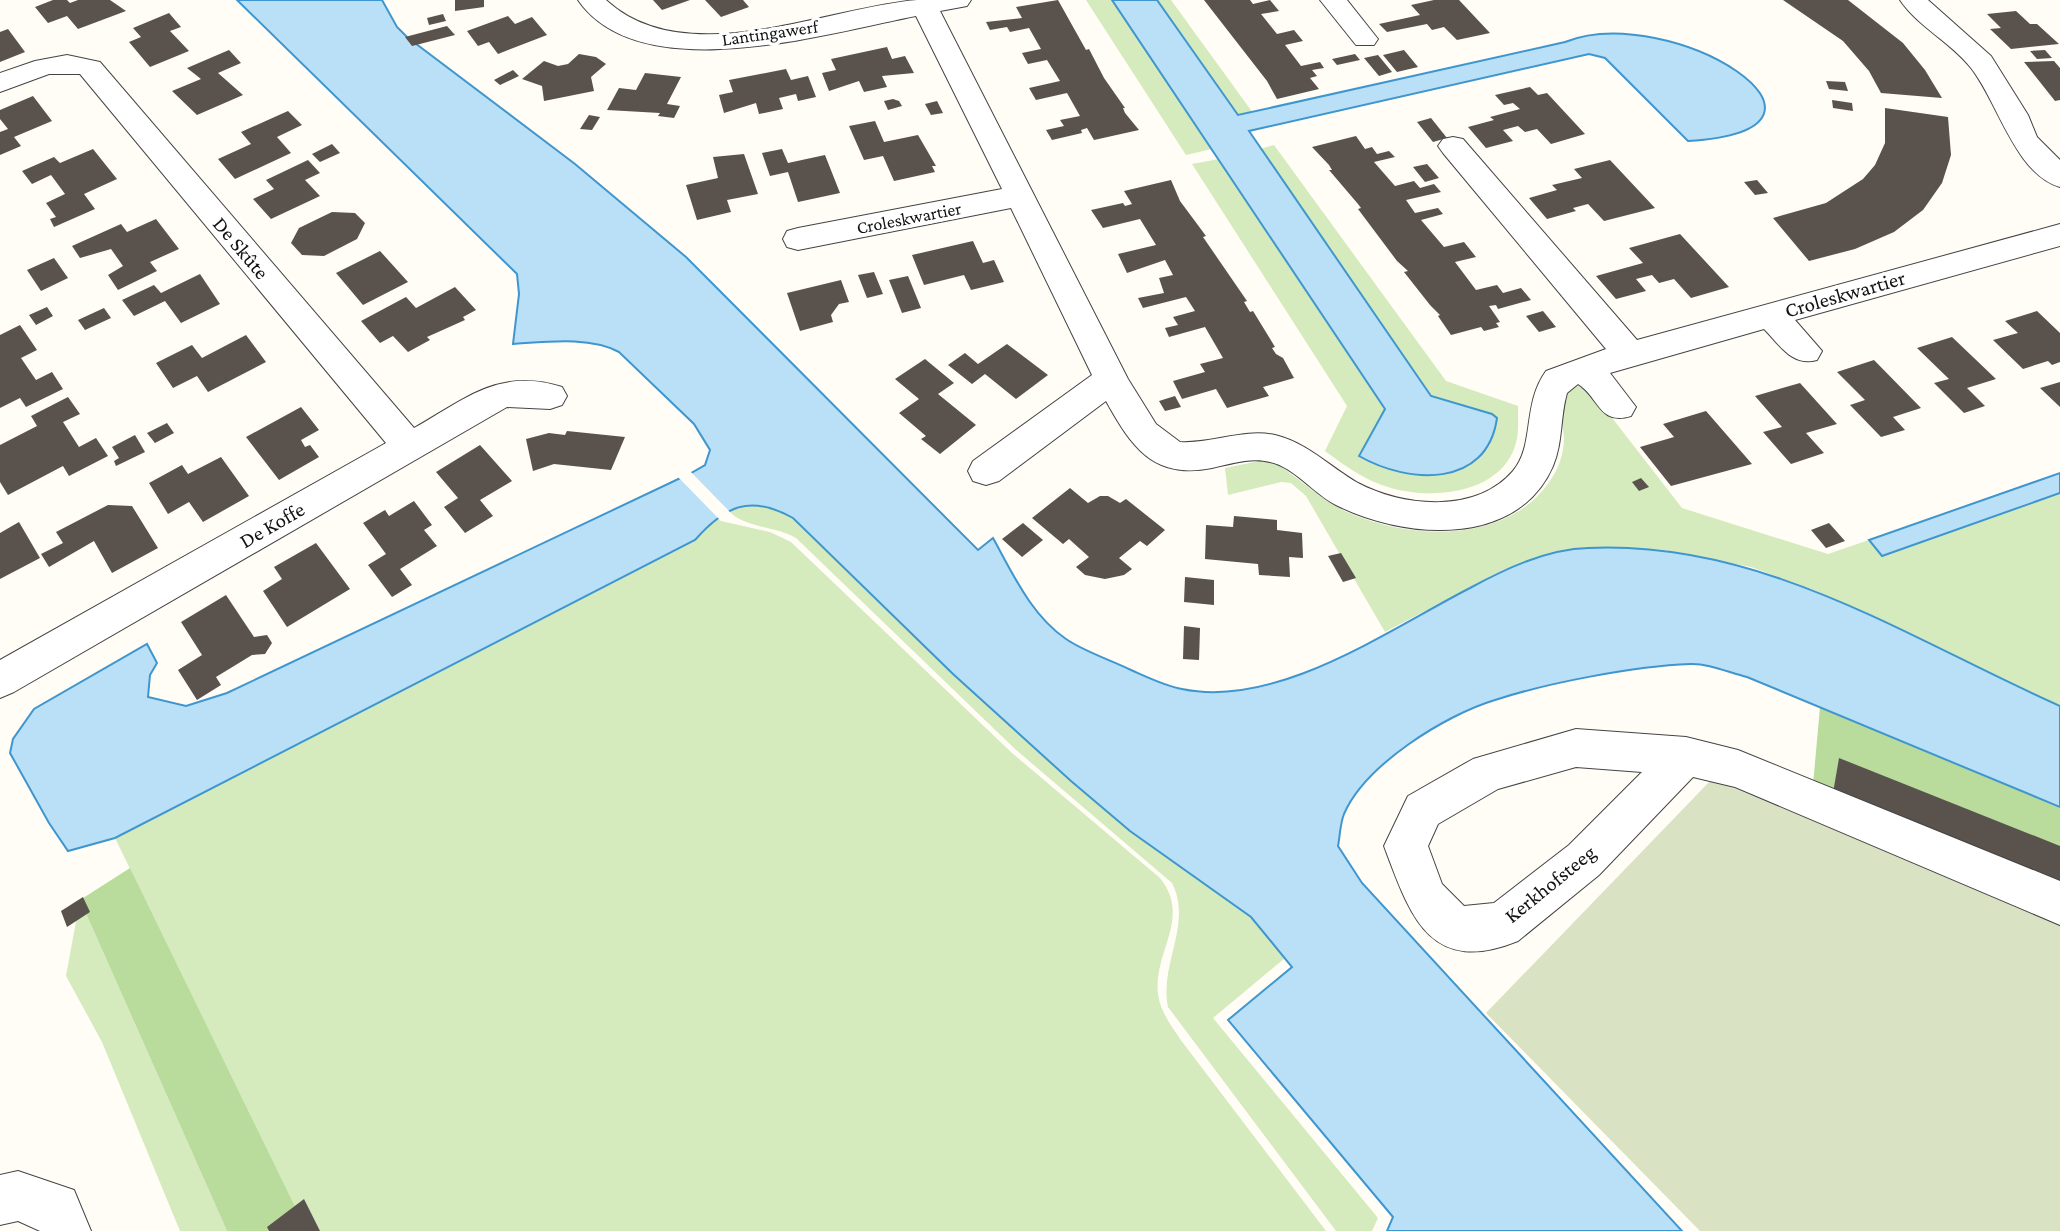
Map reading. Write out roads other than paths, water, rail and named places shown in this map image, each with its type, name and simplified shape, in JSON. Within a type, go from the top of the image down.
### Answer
[{"type":"street","name":"Lantingawerf","points":[[591,0],[621,26],[657,37],[699,42],[748,39],[958,0]]},
{"type":"street","points":[[1332,0],[1365,39]]},
{"type":"street","points":[[1913,0],[1981,62],[2014,115],[2024,141],[2060,177]]},
{"type":"street","name":"Croleskwartier","points":[[925,7],[1112,378],[1142,432],[1166,453],[1180,457],[1250,445],[1270,447],[1288,454],[1349,495],[1376,507],[1434,516],[1462,514],[1487,507],[1524,483],[1536,467],[1543,449],[1551,393],[1559,380],[1630,355],[2060,235]]},
{"type":"street","name":"De Skûte","points":[[0,83],[37,69],[66,63],[90,68],[409,446]]},
{"type":"street","points":[[1453,146],[1630,355]]},
{"type":"street","name":"Croleskwartier","points":[[798,239],[1020,196]]},
{"type":"street","points":[[1771,315],[1805,351]]},
{"type":"street","points":[[1587,369],[1619,407]]},
{"type":"street","points":[[986,471],[1112,378]]},
{"type":"street","name":"De Koffe","points":[[0,680],[502,394],[550,396]]},
{"type":"street","name":"Kerkhofsteeg","points":[[1686,756],[1584,860],[1502,925],[1456,929],[1426,899],[1406,846],[1423,810],[1488,773],[1576,748],[1686,756],[1738,769],[2060,903]]},
{"type":"street","points":[[0,1200],[18,1196],[56,1208],[66,1231]]},
{"type":"water","points":[[237,0],[382,0],[397,27],[407,37],[575,164],[686,257],[978,550],[993,538],[1024,593],[1043,618],[1066,639],[1090,652],[1156,681],[1182,689],[1218,692],[1256,688],[1331,662],[1483,581],[1527,561],[1573,549],[1652,550],[1714,560],[1774,577],[1832,598],[2060,706],[2060,807],[1747,677],[1697,664],[1668,665],[1591,676],[1495,700],[1453,717],[1431,730],[1388,760],[1369,778],[1344,814],[1338,846],[1362,883],[1682,1231],[1387,1231],[1393,1217],[1228,1020],[1292,967],[1251,917],[1130,831],[953,674],[793,518],[764,507],[751,505],[728,512],[695,540],[115,838],[68,851],[10,753],[13,739],[34,709],[147,644],[157,663],[150,675],[148,697],[186,706],[227,693],[691,473],[705,465],[710,450],[694,424],[619,352],[581,342],[513,344],[519,294],[517,274]]},
{"type":"water","points":[[1112,0],[1157,0],[1238,115],[1608,34],[1655,38],[1700,52],[1737,71],[1760,93],[1764,115],[1742,132],[1688,141],[1605,58],[1589,54],[1249,131],[1431,396],[1492,414],[1497,418],[1490,441],[1478,458],[1462,469],[1443,474],[1400,472],[1359,456],[1385,409]]},
{"type":"water","points":[[2060,473],[2060,493],[1882,556],[1869,540]]}]
